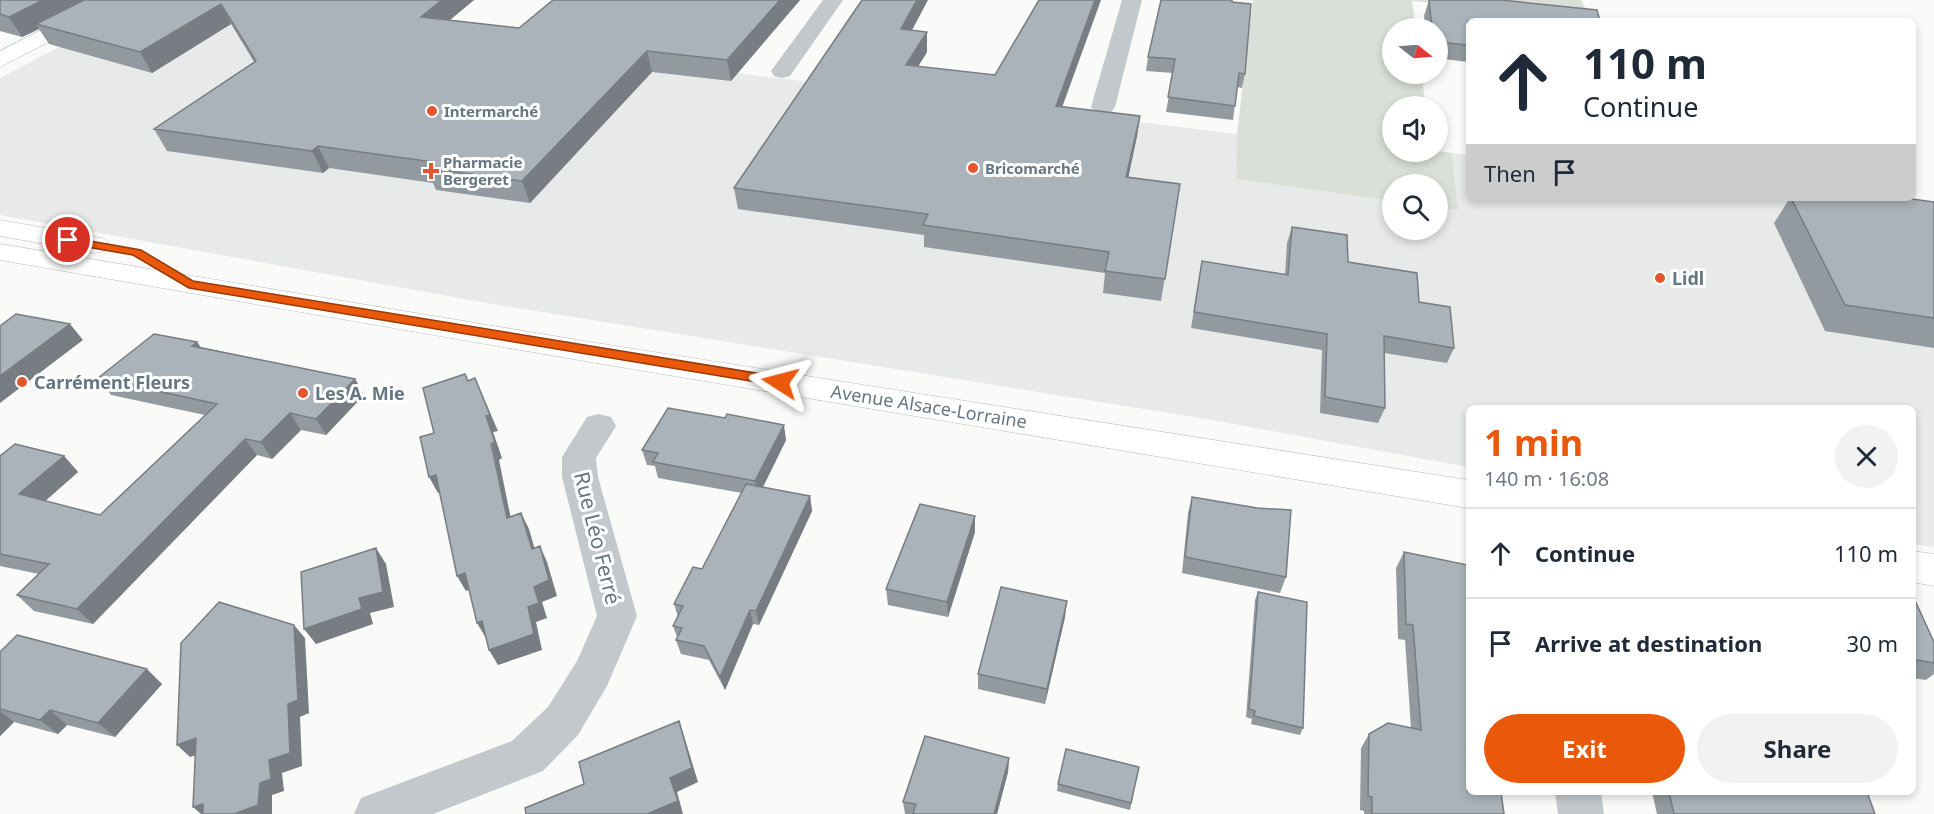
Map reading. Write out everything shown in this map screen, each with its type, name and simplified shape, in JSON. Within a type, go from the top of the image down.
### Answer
[{"type":"main road","points":[[0,60],[116,0]]},
{"type":"main road","points":[[0,228],[136,253],[189,284]]},
{"type":"main road","name":"Avenue Alsace-Lorraine","points":[[0,252],[1466,494]]},
{"type":"main road","points":[[1916,568],[1934,570]]},
{"type":"street","points":[[782,71],[833,0]]},
{"type":"street","points":[[1103,107],[1132,0]]},
{"type":"street","name":"Rue Léo Ferré","points":[[377,814],[527,756],[563,721],[592,674],[617,616],[580,477],[579,457],[599,426]]},
{"type":"street","points":[[1578,795],[1581,814]]},
{"type":"shaded area","points":[[1253,0],[1581,0],[1589,16],[1412,1],[1415,18],[1382,18],[1382,84],[1423,84],[1424,96],[1382,96],[1382,162],[1448,162],[1448,152],[1452,153],[1458,210],[1448,209],[1448,174],[1382,174],[1382,200],[1236,179],[1237,134]]},
{"type":"shaded area","points":[[138,6],[662,64],[1237,134],[1236,179],[1382,200],[1382,240],[1448,240],[1448,209],[1458,210],[1452,153],[1466,155],[1466,201],[1797,201],[1934,222],[1934,547],[1916,544],[1916,405],[1466,405],[1466,467],[1212,420],[498,305],[0,215],[0,78]]},
{"type":"building","points":[[0,0],[43,0],[9,17],[0,14]]},
{"type":"building","points":[[84,0],[442,0],[421,17],[519,28],[553,0],[780,0],[727,60],[647,51],[522,181],[427,168],[433,162],[318,146],[312,151],[154,129],[256,61],[221,4],[140,52],[36,24]]},
{"type":"building","points":[[862,0],[917,0],[901,29],[927,32],[906,65],[995,75],[1039,0],[1095,0],[1056,106],[1140,116],[1126,177],[1180,184],[1165,279],[1105,271],[1109,252],[923,225],[928,214],[734,188]]},
{"type":"building","points":[[1161,0],[1232,0],[1232,2],[1251,4],[1245,74],[1239,73],[1235,106],[1168,97],[1175,59],[1148,57]]},
{"type":"building","points":[[1429,0],[1501,0],[1597,10],[1599,18],[1466,18],[1466,45],[1448,43],[1448,18],[1431,18]]},
{"type":"building","points":[[1916,200],[1934,202],[1934,318],[1845,305],[1793,201]]},
{"type":"building","points":[[1292,227],[1347,235],[1348,262],[1417,273],[1419,302],[1450,307],[1454,348],[1384,336],[1385,408],[1325,397],[1327,334],[1194,312],[1202,261],[1288,275]]},
{"type":"building","points":[[16,314],[70,324],[0,376],[0,326]]},
{"type":"building","points":[[154,334],[197,342],[192,346],[355,379],[316,419],[290,413],[261,442],[245,439],[77,609],[17,595],[49,564],[0,554],[0,456],[15,444],[64,456],[19,494],[100,515],[217,404],[98,378]]},
{"type":"building","points":[[465,374],[468,381],[475,378],[490,415],[486,416],[495,442],[491,444],[507,518],[521,513],[532,549],[540,546],[549,580],[534,587],[539,603],[528,607],[534,634],[489,650],[482,621],[477,623],[465,573],[457,576],[436,475],[429,477],[420,437],[434,433],[423,388]]},
{"type":"building","points":[[668,408],[725,418],[727,414],[784,425],[755,481],[653,462],[658,453],[642,450]]},
{"type":"building","points":[[746,484],[810,496],[756,611],[750,610],[720,677],[704,646],[676,640],[682,628],[673,626],[683,606],[674,604],[693,567],[702,569]]},
{"type":"building","points":[[1192,497],[1257,508],[1291,510],[1286,577],[1185,557]]},
{"type":"building","points":[[920,504],[975,516],[947,602],[886,589]]},
{"type":"building","points":[[376,548],[383,592],[359,598],[362,609],[304,629],[301,572]]},
{"type":"building","points":[[1404,552],[1466,565],[1466,795],[1501,795],[1504,814],[1372,814],[1372,797],[1368,796],[1369,734],[1388,723],[1421,730],[1413,625],[1406,624]]},
{"type":"building","points":[[1001,587],[1067,601],[1047,689],[978,674]]},
{"type":"building","points":[[1258,592],[1307,602],[1303,728],[1254,716],[1255,711],[1249,709]]},
{"type":"building","points":[[219,602],[294,625],[298,700],[288,704],[290,753],[269,760],[271,779],[260,783],[258,805],[234,814],[203,814],[203,804],[193,807],[196,738],[177,745],[181,643]]},
{"type":"building","points":[[1916,603],[1934,642],[1934,663],[1916,660]]},
{"type":"building","points":[[17,635],[147,669],[98,723],[50,710],[40,720],[0,709],[0,652]]},
{"type":"building","points":[[679,721],[692,768],[670,778],[678,801],[647,814],[526,814],[525,808],[584,784],[579,762]]},
{"type":"building","points":[[925,736],[1009,758],[994,814],[913,814],[916,804],[903,802]]},
{"type":"building","points":[[1066,749],[1139,767],[1131,803],[1058,784]]},
{"type":"building","points":[[1670,795],[1868,795],[1875,814],[1674,814]]},
{"type":"place","name":"Intermarché","points":[[432,111]]},
{"type":"place","name":"Bricomarché","points":[[973,168]]},
{"type":"place","name":"Pharmacie Bergeret","points":[[431,171]]},
{"type":"place","name":"Lidl","points":[[1660,278]]},
{"type":"place","name":"Carrément Fleurs","points":[[22,382]]},
{"type":"place","name":"Les A. Mie","points":[[303,393]]},
{"type":"route","points":[[68,240],[136,253],[189,284],[780,382]]}]
